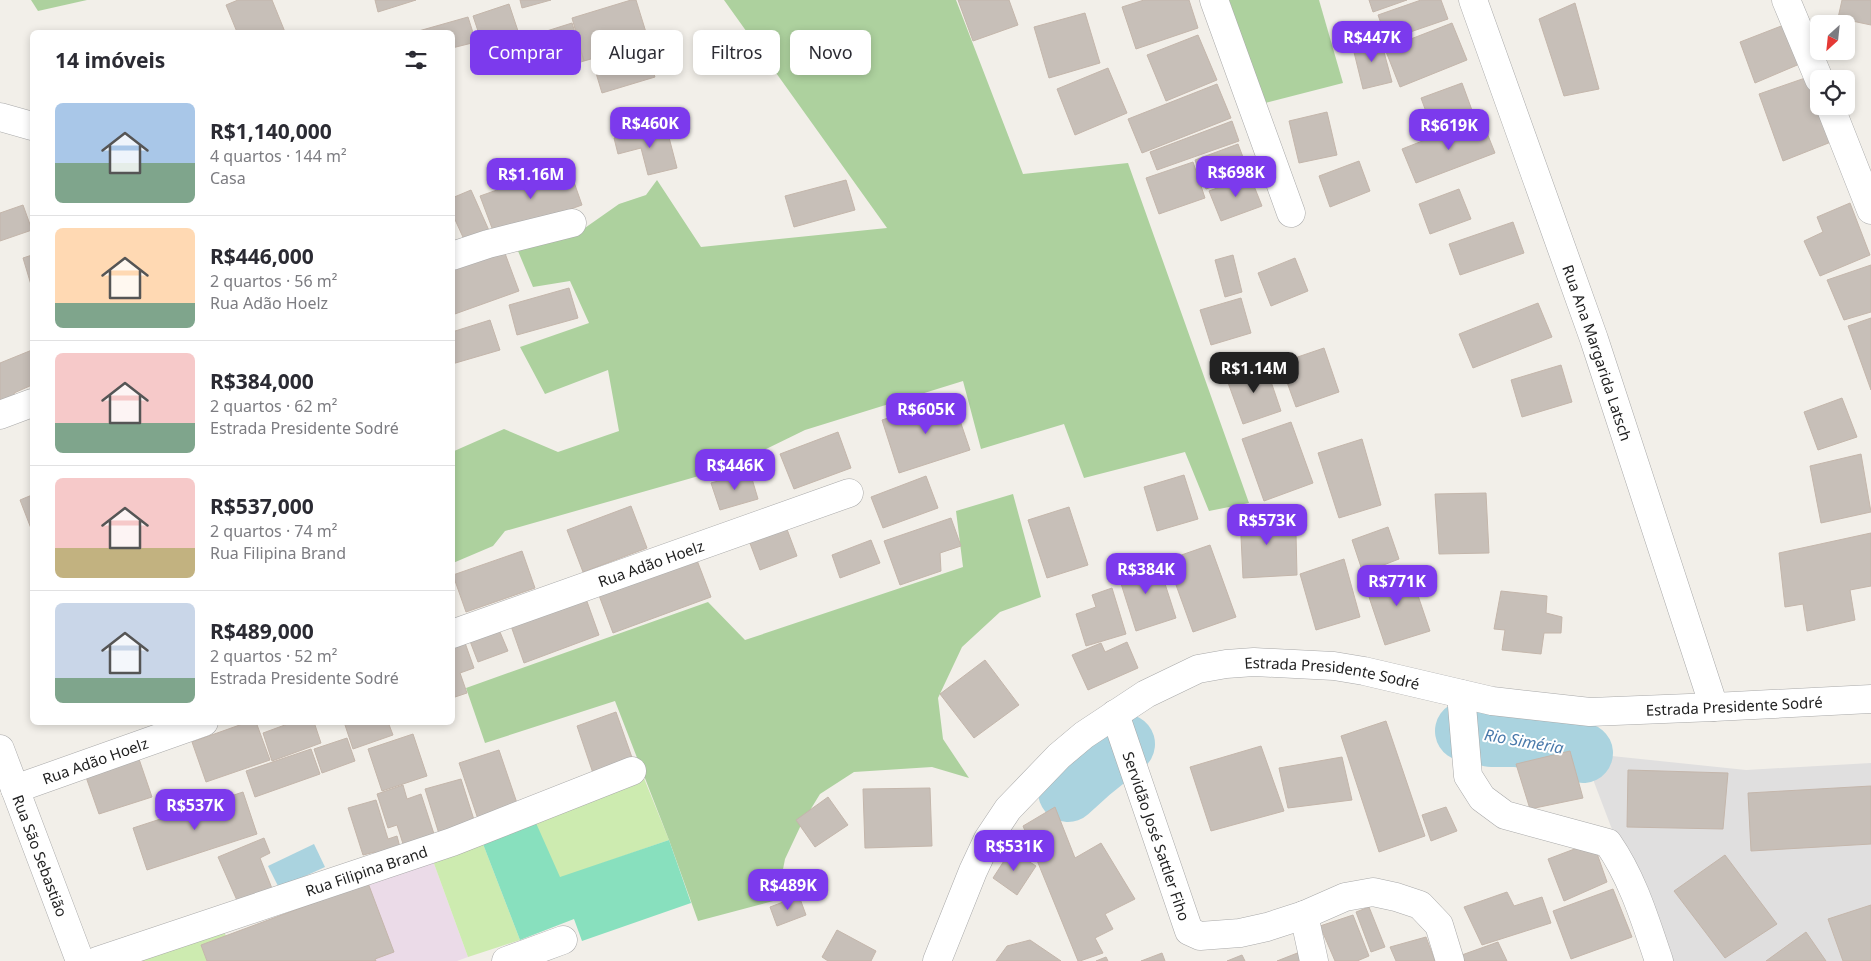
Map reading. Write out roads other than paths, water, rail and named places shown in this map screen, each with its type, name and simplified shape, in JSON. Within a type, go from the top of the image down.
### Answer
[{"type":"street","points":[[1214,0],[1291,213]]},
{"type":"street","name":"Rua Ana Margarida Latsch","points":[[1473,0],[1594,339],[1714,708]]},
{"type":"street","points":[[1786,0],[1815,70]]},
{"type":"street","points":[[1836,115],[1863,156],[1871,210]]},
{"type":"street","points":[[0,117],[30,125]]},
{"type":"street","points":[[455,255],[488,244],[572,223]]},
{"type":"street","points":[[0,415],[30,404]]},
{"type":"street","name":"Rua Adão Hoelz","points":[[455,633],[849,493]]},
{"type":"street","name":"Estrada Presidente Sodré","points":[[938,961],[972,871],[988,839],[1008,809],[1059,756],[1084,735],[1121,735],[1153,690],[1198,669],[1254,662],[1296,663],[1364,671],[1492,701],[1590,712],[1714,708],[1871,699]]},
{"type":"street","points":[[1462,694],[1468,776],[1482,798],[1505,815],[1608,843],[1622,862],[1659,961]]},
{"type":"street","name":"Rua Adão Hoelz","points":[[15,789],[196,725]]},
{"type":"street","name":"Servidão José Sattler Fiho","points":[[1121,735],[1189,931],[1200,936],[1240,933],[1267,927],[1304,915],[1345,897],[1373,892],[1420,905],[1439,925],[1450,961]]},
{"type":"street","name":"Rua São Sebastião","points":[[0,749],[80,961]]},
{"type":"street","name":"Rua Filipina Brand","points":[[97,961],[452,842],[632,770]]},
{"type":"street","points":[[1304,915],[1314,961]]},
{"type":"street","points":[[506,961],[563,940]]},
{"type":"water","points":[[314,844],[325,867],[279,888],[268,866]]},
{"type":"waterway","name":"Rio Siméria","points":[[1465,731],[1491,737],[1516,737],[1546,741],[1583,753]]},
{"type":"waterway","name":"Rio Siméria","points":[[1068,792],[1125,744]]}]
